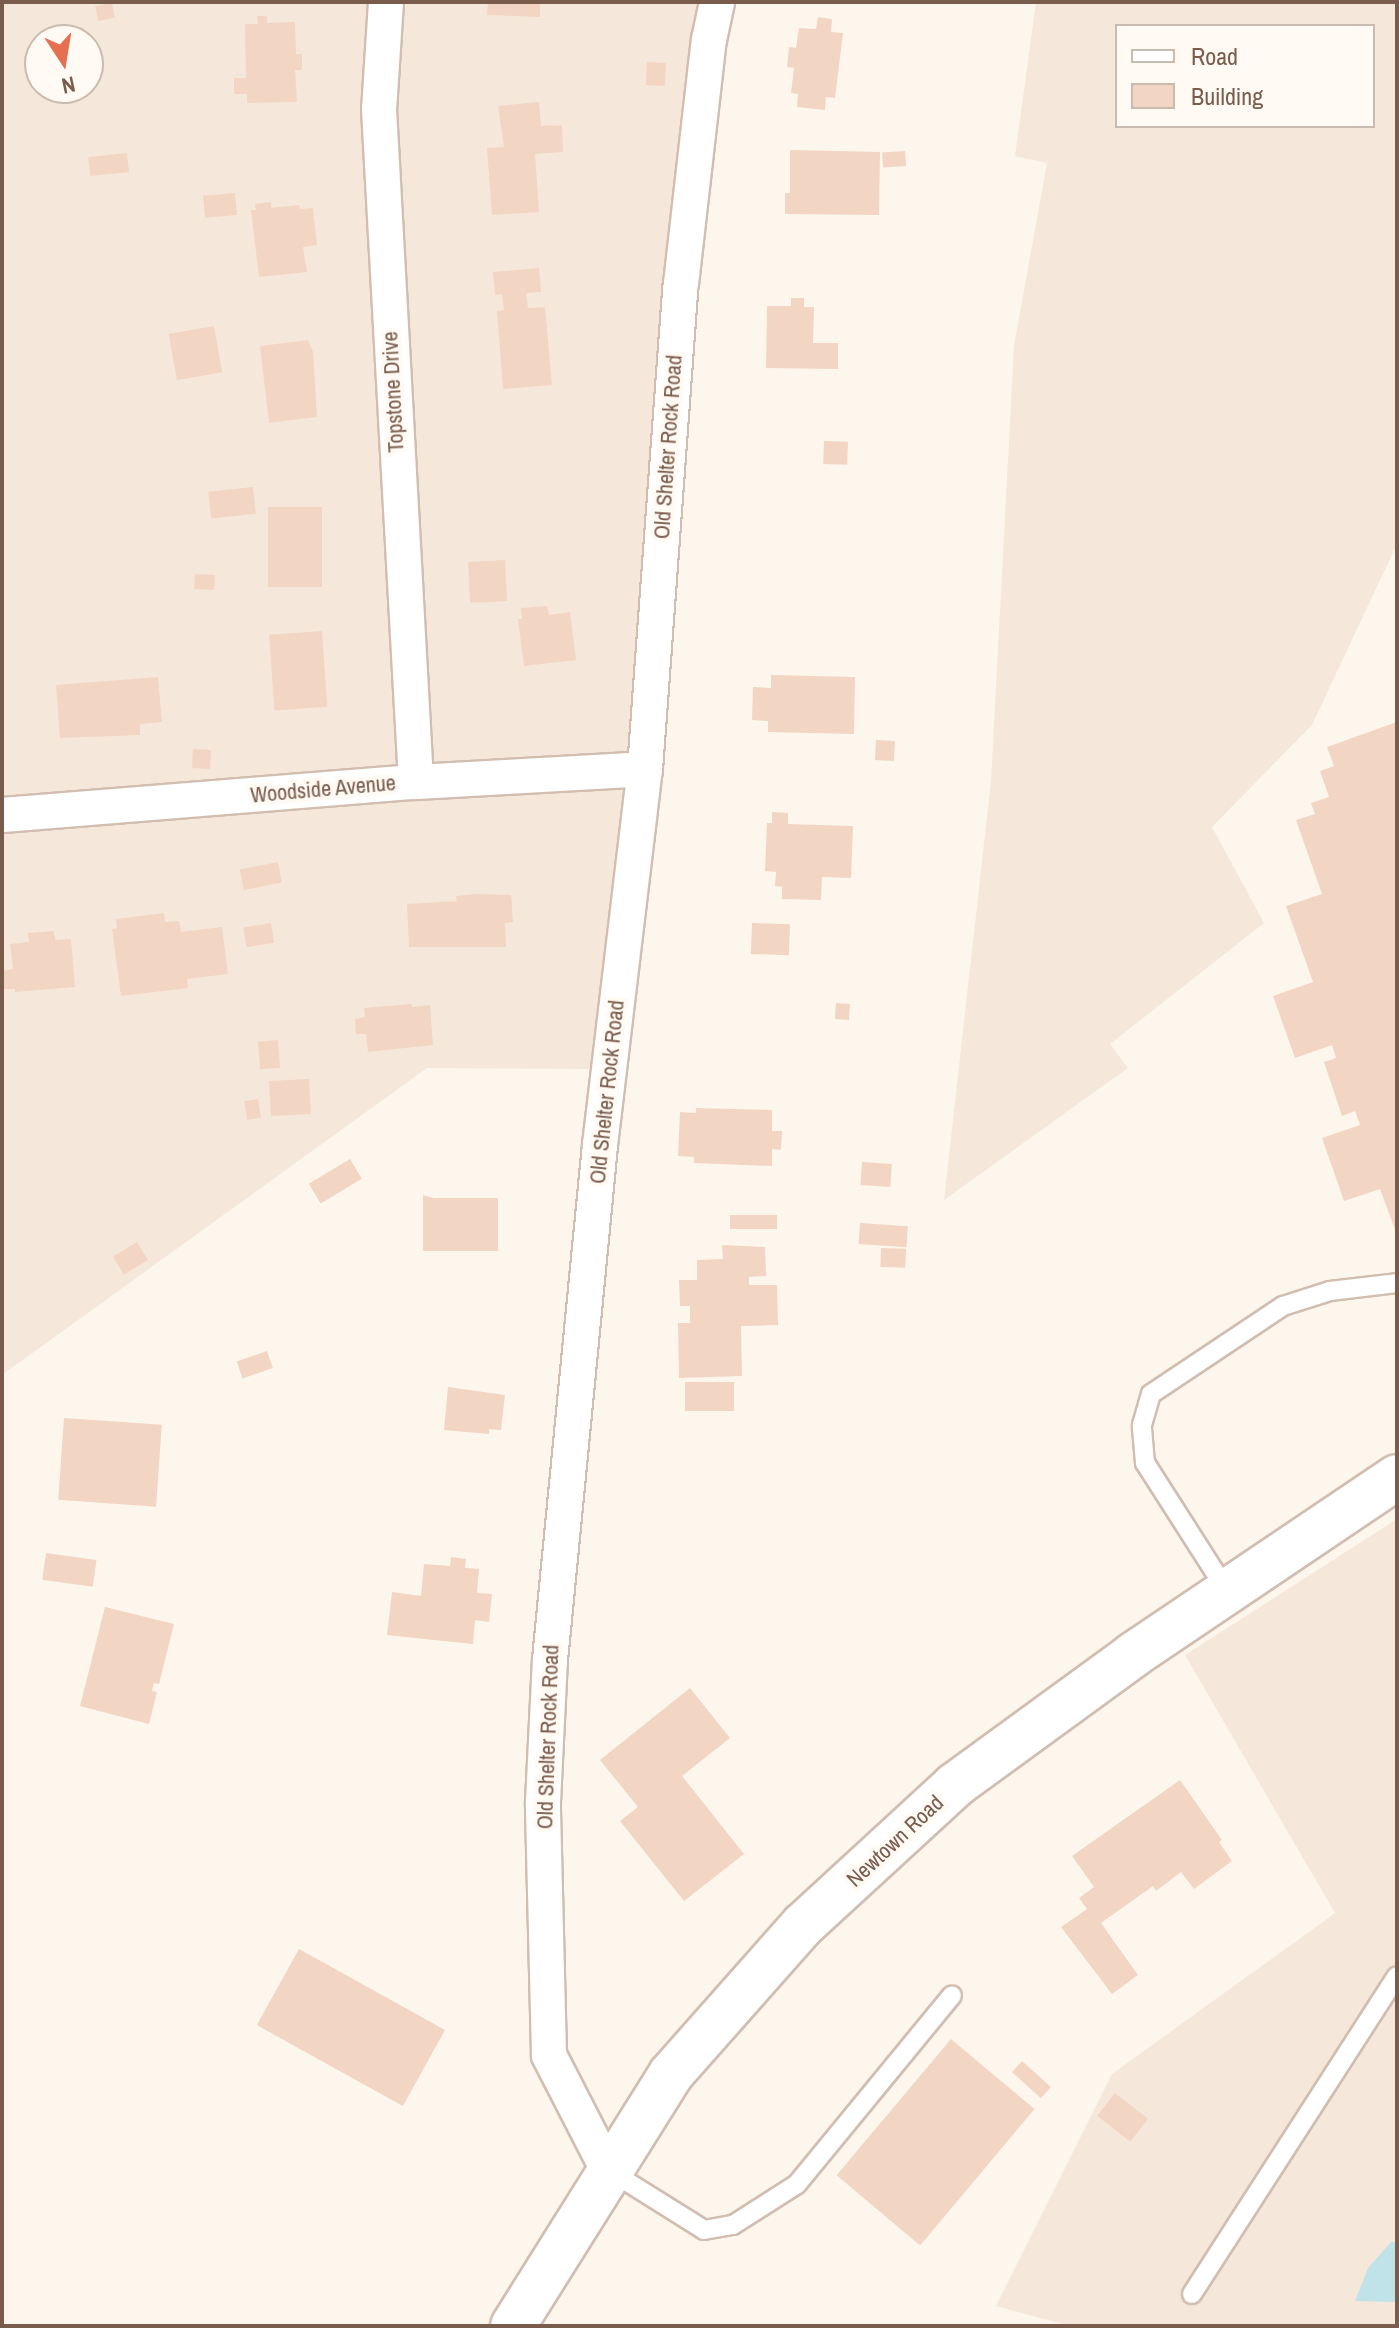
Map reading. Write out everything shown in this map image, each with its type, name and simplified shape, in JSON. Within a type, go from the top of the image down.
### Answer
[{"type":"main road","name":"Newtown Road","points":[[513,2326],[671,2074],[803,1925],[955,1785],[1133,1655],[1397,1477]]},
{"type":"street","name":"Topstone Drive","points":[[386,2],[379,109],[416,782]]},
{"type":"street","name":"Old Shelter Rock Road","points":[[608,2170],[549,2055],[543,1802],[550,1660],[598,1161],[645,769],[681,284],[709,40],[717,2]]},
{"type":"street","name":"Woodside Avenue","points":[[2,815],[416,782],[645,769]]},
{"type":"lane","points":[[1227,1591],[1145,1463],[1142,1425],[1151,1394],[1283,1306],[1330,1291],[1397,1283]]},
{"type":"lane","points":[[1192,2294],[1397,1976]]},
{"type":"lane","points":[[608,2170],[704,2230],[733,2225],[797,2184],[952,1995]]},
{"type":"shaded area","points":[[2,2],[701,2],[628,746],[590,1069],[427,1068],[2,1375]]},
{"type":"shaded area","points":[[1036,2],[1397,2],[1397,544],[1312,725],[1212,827],[1264,923],[1110,1044],[1128,1068],[944,1200],[991,781],[1014,346],[1047,163],[1015,156]]},
{"type":"shaded area","points":[[1397,1519],[1397,2326],[1070,2326],[996,2306],[1112,2074],[1335,1913],[1185,1655]]},
{"type":"water","points":[[1391,2242],[1397,2242],[1397,2302],[1355,2301],[1368,2268]]},
{"type":"building","points":[[488,2],[540,2],[540,17],[487,15]]},
{"type":"building","points":[[112,3],[115,18],[98,21],[95,6]]},
{"type":"building","points":[[257,16],[267,16],[267,23],[295,22],[296,54],[302,54],[302,70],[295,70],[297,102],[247,103],[247,94],[234,94],[234,78],[246,78],[245,24],[258,24]]},
{"type":"building","points":[[818,17],[832,19],[831,32],[843,33],[835,98],[826,97],[825,110],[797,107],[798,94],[791,93],[794,68],[787,67],[789,47],[796,48],[799,28],[816,29]]},
{"type":"building","points":[[647,62],[666,63],[665,86],[646,85]]},
{"type":"building","points":[[539,102],[541,126],[562,125],[563,152],[535,154],[539,212],[492,215],[487,148],[504,147],[498,106]]},
{"type":"building","points":[[790,150],[880,152],[879,215],[785,214],[785,193],[790,193]]},
{"type":"building","points":[[905,151],[906,166],[883,168],[882,153]]},
{"type":"building","points":[[127,153],[129,172],[90,176],[88,157]]},
{"type":"building","points":[[235,193],[237,215],[205,218],[203,196]]},
{"type":"building","points":[[271,202],[271,208],[299,205],[300,209],[313,208],[317,245],[303,247],[307,272],[259,277],[251,210],[256,210],[255,204]]},
{"type":"building","points":[[539,268],[541,292],[526,293],[528,308],[545,307],[552,385],[503,389],[497,311],[504,310],[502,294],[495,295],[493,272]]},
{"type":"building","points":[[791,298],[804,298],[804,307],[814,307],[813,343],[838,343],[838,369],[766,368],[767,306],[791,306]]},
{"type":"building","points":[[214,326],[222,372],[177,380],[169,334]]},
{"type":"building","points":[[308,340],[313,352],[317,417],[269,423],[260,346]]},
{"type":"building","points":[[824,441],[848,442],[847,465],[823,464]]},
{"type":"building","points":[[253,487],[256,514],[211,519],[208,492]]},
{"type":"building","points":[[268,507],[322,507],[322,587],[268,587]]},
{"type":"building","points":[[505,560],[507,601],[470,603],[468,562]]},
{"type":"building","points":[[195,574],[215,575],[214,590],[194,589]]},
{"type":"building","points":[[547,606],[549,615],[570,612],[576,660],[524,666],[518,619],[522,619],[521,608]]},
{"type":"building","points":[[322,631],[327,707],[274,711],[269,635]]},
{"type":"building","points":[[771,675],[855,677],[854,734],[768,732],[768,721],[752,720],[753,687],[771,688]]},
{"type":"building","points":[[158,677],[162,722],[140,724],[140,735],[60,738],[56,685]]},
{"type":"building","points":[[1397,722],[1397,1235],[1380,1189],[1344,1201],[1322,1138],[1360,1125],[1355,1111],[1342,1116],[1324,1062],[1336,1058],[1332,1045],[1295,1058],[1273,996],[1313,982],[1286,906],[1322,894],[1296,820],[1315,814],[1311,803],[1329,797],[1320,771],[1334,766],[1327,747]]},
{"type":"building","points":[[876,740],[895,741],[894,761],[875,760]]},
{"type":"building","points":[[193,749],[211,750],[210,769],[192,768]]},
{"type":"building","points":[[772,812],[788,813],[788,824],[853,826],[851,878],[822,877],[821,900],[782,899],[782,887],[775,886],[776,872],[765,871],[767,823],[772,823]]},
{"type":"building","points":[[278,862],[282,883],[244,890],[240,869]]},
{"type":"building","points":[[511,895],[513,922],[505,923],[506,947],[409,947],[407,904],[457,901],[456,896]]},
{"type":"building","points":[[164,913],[165,922],[179,921],[181,932],[222,927],[228,974],[187,979],[188,988],[121,996],[112,929],[117,928],[116,919]]},
{"type":"building","points":[[271,923],[274,943],[246,947],[243,927]]},
{"type":"building","points":[[752,923],[790,924],[789,955],[751,954]]},
{"type":"building","points":[[54,931],[55,940],[71,939],[75,987],[15,992],[15,989],[4,989],[3,971],[13,969],[10,944],[29,942],[28,933]]},
{"type":"building","points":[[836,1003],[850,1004],[849,1020],[835,1019]]},
{"type":"building","points":[[411,1004],[412,1007],[430,1005],[433,1045],[368,1052],[366,1034],[356,1034],[355,1019],[365,1017],[364,1008]]},
{"type":"building","points":[[278,1040],[280,1068],[260,1069],[258,1041]]},
{"type":"building","points":[[309,1079],[311,1114],[271,1116],[269,1081]]},
{"type":"building","points":[[258,1099],[261,1118],[247,1120],[244,1101]]},
{"type":"building","points":[[696,1108],[772,1110],[772,1131],[782,1131],[781,1150],[772,1149],[772,1166],[694,1163],[694,1157],[678,1156],[680,1112],[696,1113]]},
{"type":"building","points":[[350,1159],[362,1179],[321,1203],[309,1184]]},
{"type":"building","points":[[862,1162],[892,1164],[890,1187],[860,1185]]},
{"type":"building","points":[[423,1195],[434,1198],[498,1198],[498,1251],[423,1251]]},
{"type":"building","points":[[730,1215],[777,1215],[777,1229],[730,1229]]},
{"type":"building","points":[[860,1223],[908,1226],[906,1247],[859,1244]]},
{"type":"building","points":[[137,1242],[148,1260],[124,1274],[113,1256]]},
{"type":"building","points":[[722,1245],[765,1247],[766,1276],[749,1277],[749,1285],[777,1285],[778,1325],[741,1326],[742,1376],[679,1378],[678,1323],[690,1323],[690,1306],[680,1306],[679,1280],[697,1280],[697,1260],[723,1259]]},
{"type":"building","points":[[881,1248],[906,1249],[905,1268],[880,1267]]},
{"type":"building","points":[[267,1351],[273,1368],[243,1378],[237,1361]]},
{"type":"building","points":[[685,1382],[734,1382],[734,1411],[685,1411]]},
{"type":"building","points":[[448,1387],[505,1395],[501,1430],[489,1429],[489,1434],[444,1430]]},
{"type":"building","points":[[64,1418],[162,1425],[156,1507],[58,1500]]},
{"type":"building","points":[[46,1553],[97,1560],[93,1587],[42,1580]]},
{"type":"building","points":[[451,1557],[466,1559],[465,1568],[479,1569],[477,1593],[492,1594],[489,1622],[475,1620],[473,1644],[387,1635],[392,1592],[421,1596],[424,1564],[450,1566]]},
{"type":"building","points":[[105,1607],[174,1624],[159,1684],[154,1683],[152,1691],[157,1692],[149,1724],[80,1706]]},
{"type":"building","points":[[690,1688],[730,1738],[682,1776],[744,1854],[684,1901],[620,1821],[638,1807],[600,1760]]},
{"type":"building","points":[[1180,1780],[1222,1840],[1219,1842],[1232,1861],[1194,1889],[1181,1872],[1156,1891],[1153,1886],[1101,1923],[1138,1975],[1112,1994],[1061,1927],[1087,1909],[1079,1898],[1094,1887],[1072,1856]]},
{"type":"building","points":[[299,1949],[445,2030],[403,2106],[257,2025]]},
{"type":"building","points":[[951,2039],[1034,2109],[920,2245],[837,2175]]},
{"type":"building","points":[[1022,2061],[1051,2087],[1041,2098],[1012,2072]]},
{"type":"building","points":[[1115,2093],[1148,2119],[1130,2142],[1097,2116]]}]
